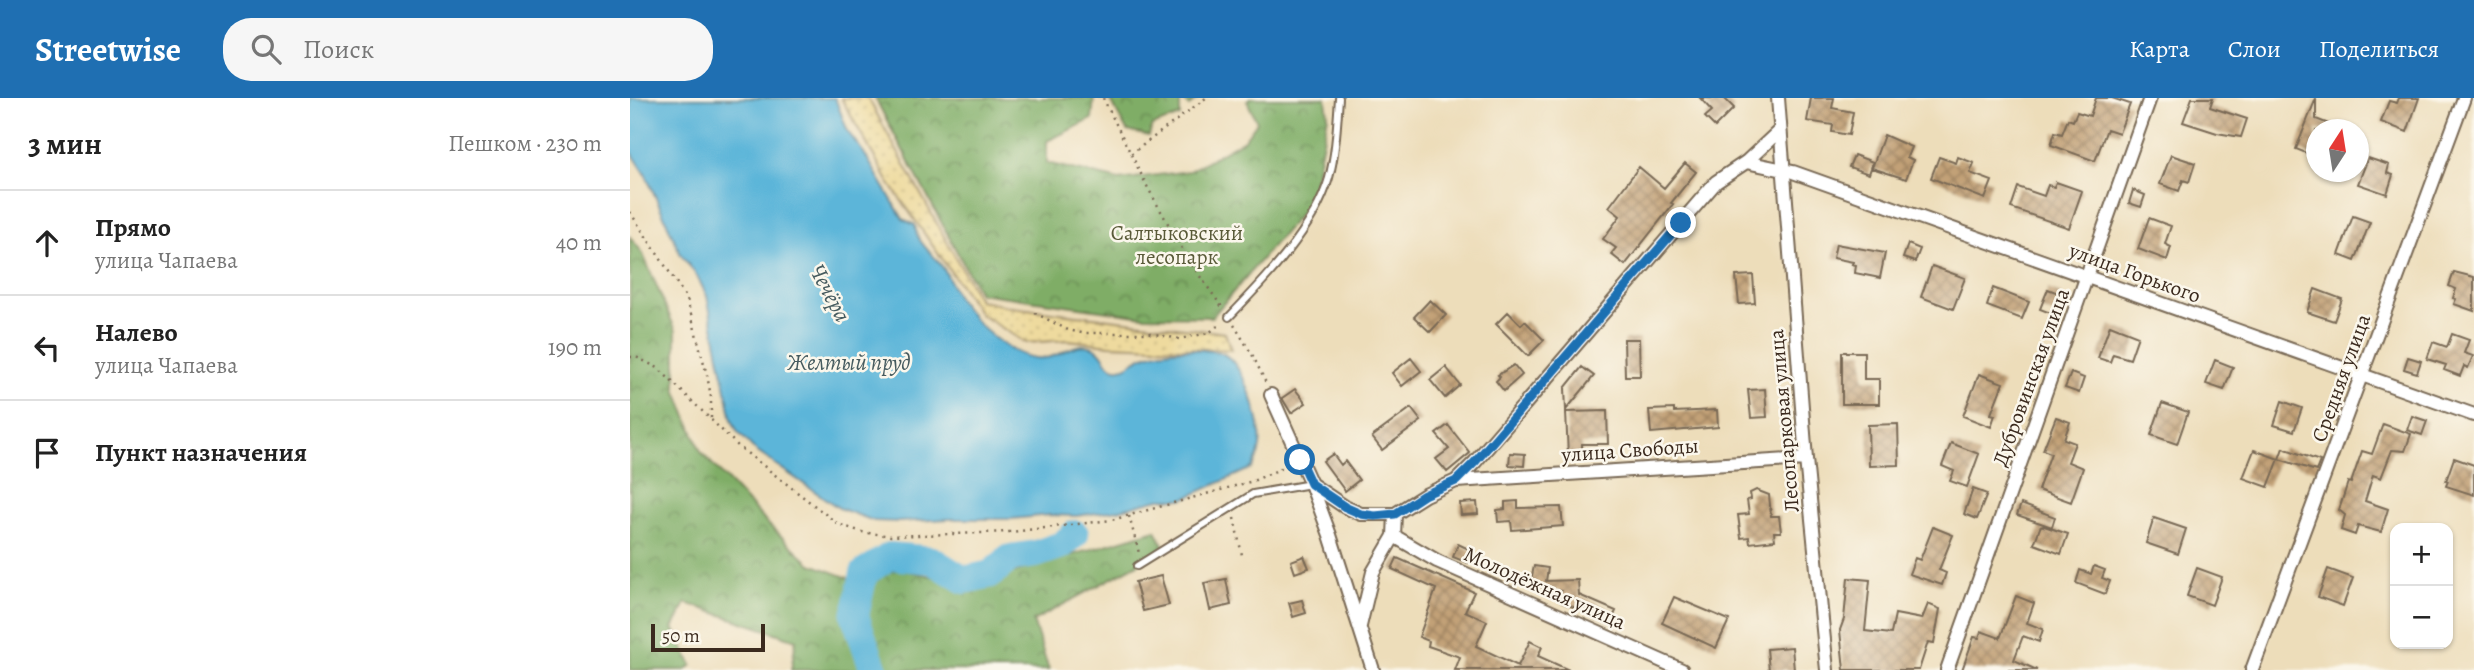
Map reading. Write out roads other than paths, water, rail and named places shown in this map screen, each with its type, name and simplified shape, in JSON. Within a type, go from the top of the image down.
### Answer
[{"type":"street","name":"Лесопарковая улица","points":[[1778,98],[1806,459],[1827,670]]},
{"type":"street","name":"Дубровинская улица","points":[[1947,670],[2150,98]]},
{"type":"street","name":"Средняя улица","points":[[2252,670],[2464,98]]},
{"type":"street","points":[[1311,484],[1345,507],[1361,514],[1395,514],[1424,495],[1456,481],[1716,182],[1746,162],[1779,131]]},
{"type":"street","name":"улица Горького","points":[[1746,162],[1782,168],[2474,415]]},
{"type":"street","points":[[1271,395],[1311,484],[1330,535],[1373,670]]},
{"type":"street","name":"улица Свободы","points":[[1456,481],[1806,459]]},
{"type":"street","points":[[1359,629],[1374,572],[1394,536],[1395,514]]},
{"type":"street","name":"Молодёжная улица","points":[[1394,536],[1437,561],[1682,670]]},
{"type":"lane","points":[[1229,317],[1265,278],[1313,217],[1321,200],[1334,155],[1339,98]]},
{"type":"lane","points":[[1139,564],[1253,494],[1311,484]]},
{"type":"water","name":"Желтый пруд","points":[[630,98],[835,98],[848,132],[864,153],[903,219],[915,225],[919,239],[942,266],[957,297],[983,328],[1007,347],[1032,357],[1050,357],[1083,345],[1095,348],[1109,365],[1116,368],[1127,366],[1153,353],[1171,350],[1209,351],[1227,356],[1247,386],[1259,424],[1260,447],[1252,468],[1183,499],[1159,499],[1118,510],[1076,516],[899,522],[874,521],[839,508],[756,451],[737,431],[732,420],[707,296],[697,276],[681,255],[645,173],[630,150]]},
{"type":"waterway","name":"Чечёра","points":[[874,670],[855,616],[864,573],[890,556],[932,560],[964,580],[991,574],[1010,558],[1036,554],[1062,545],[1075,534]]},
{"type":"park label","name":"Салтыковский лесопарк","points":[[1177,245]]}]
